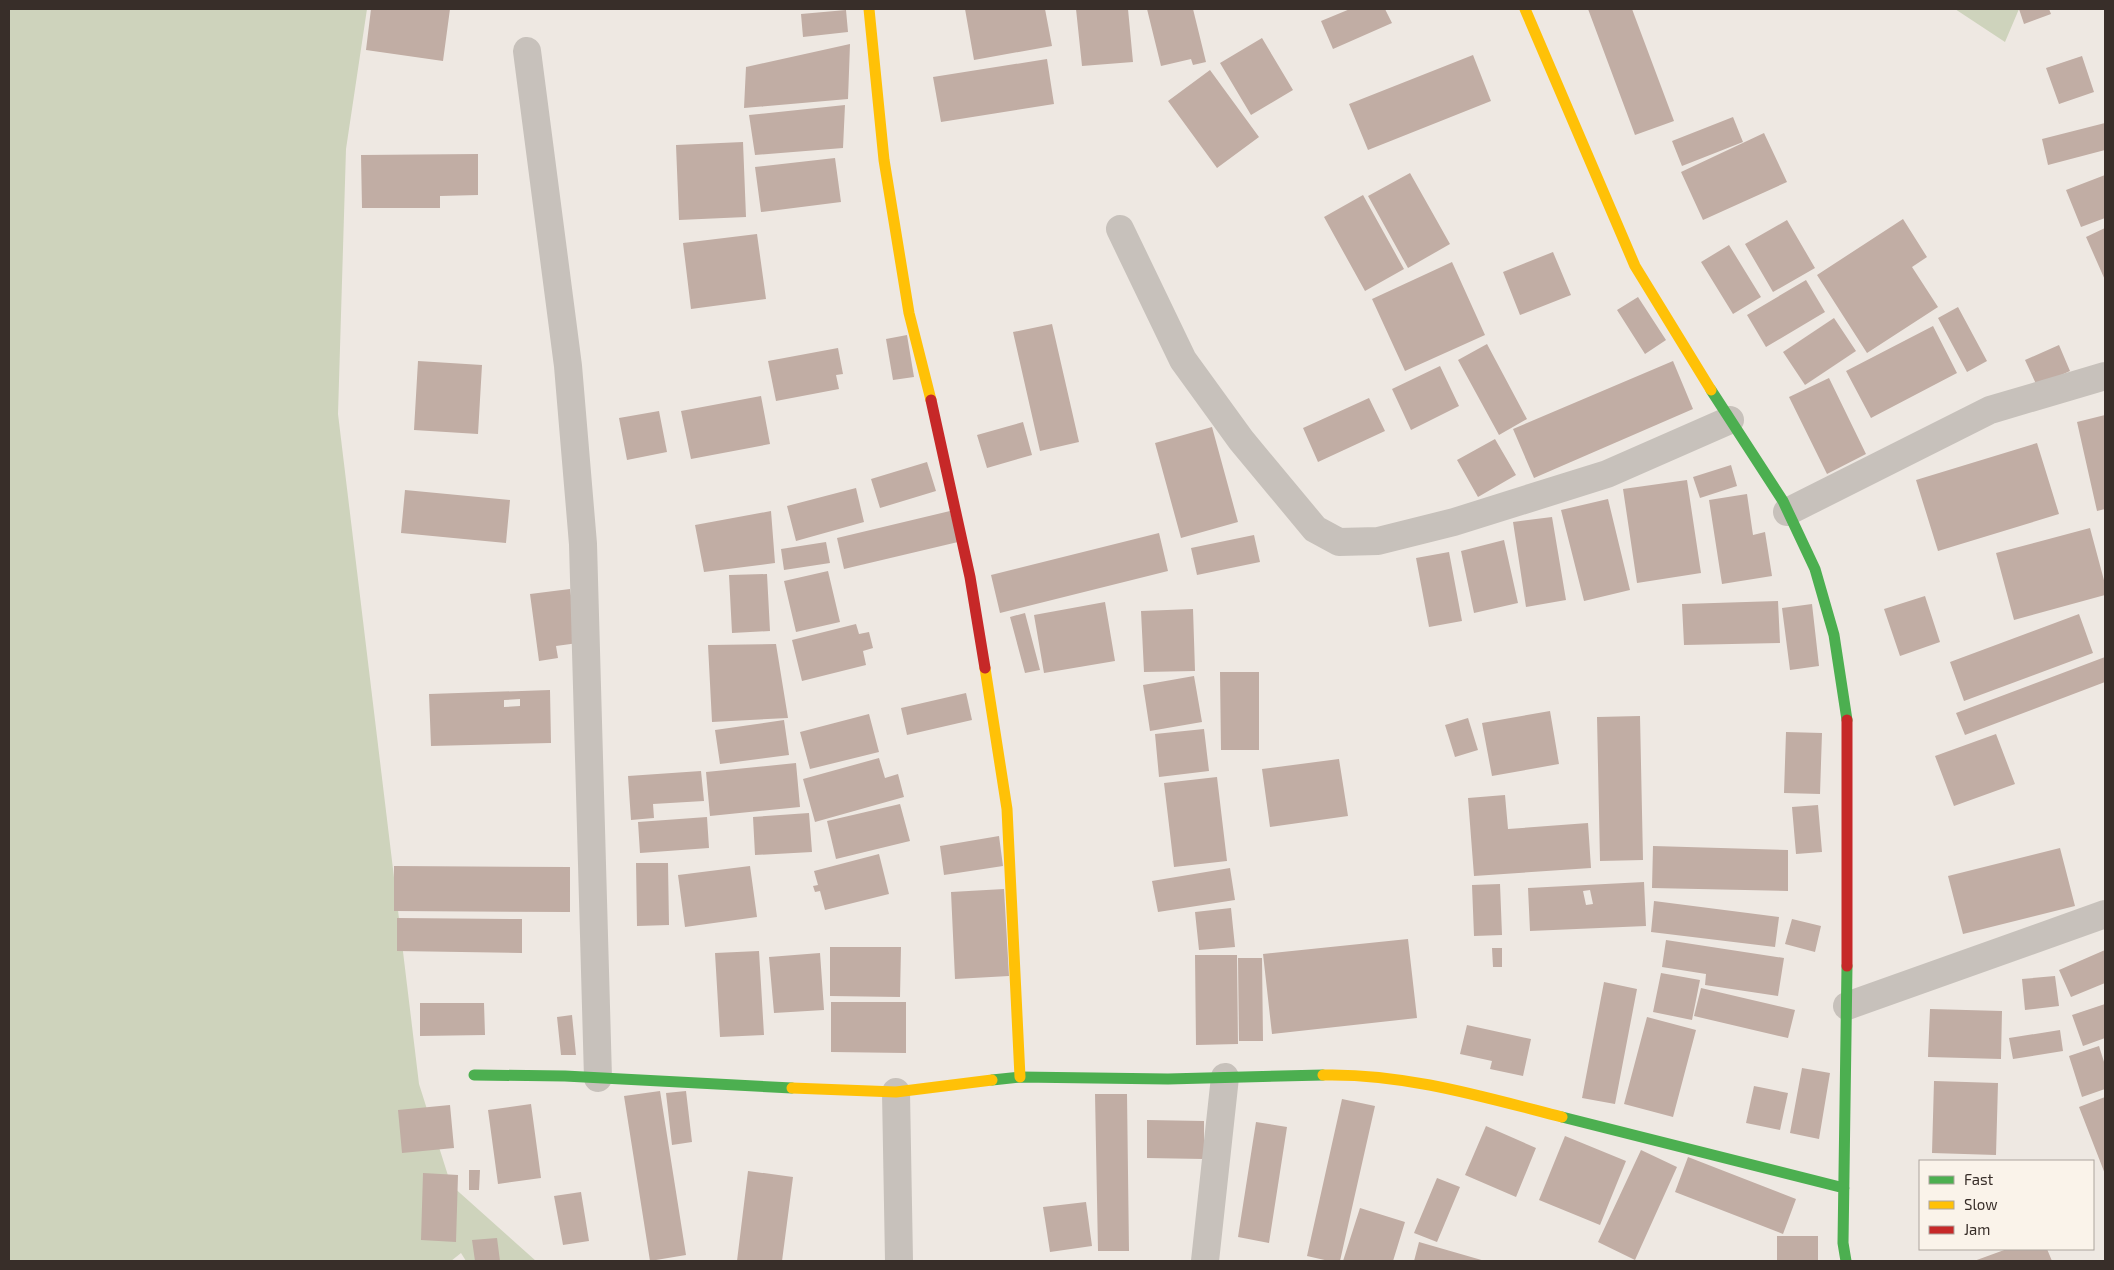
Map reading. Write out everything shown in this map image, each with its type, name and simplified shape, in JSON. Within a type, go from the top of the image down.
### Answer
[{"type":"street","points":[[869,9],[884,160],[909,313],[939,433],[970,576],[1007,809],[1020,1077]]},
{"type":"street","points":[[1525,9],[1635,266],[1787,512],[1815,570],[1834,635],[1848,728],[1847,1006],[1843,1244],[1846,1261]]},
{"type":"street","points":[[527,51],[568,366],[584,544],[598,1078]]},
{"type":"street","points":[[1120,229],[1183,360],[1241,440],[1316,529],[1339,542],[1378,541],[1454,522],[1606,474],[1730,420]]},
{"type":"street","points":[[1787,512],[1990,410],[2105,376]]},
{"type":"street","points":[[1847,1006],[2105,914]]},
{"type":"street","points":[[474,1075],[598,1078],[896,1092],[1020,1077],[1168,1079],[1351,1074],[1451,1089],[1844,1188]]},
{"type":"street","points":[[1205,1261],[1225,1077]]},
{"type":"street","points":[[896,1092],[899,1261]]},
{"type":"green space","points":[[9,9],[367,9],[346,149],[338,414],[419,1084],[451,1185],[536,1261],[466,1261],[461,1253],[451,1261],[9,1261]]},
{"type":"green space","points":[[1955,9],[2019,9],[2005,42]]},
{"type":"building","points":[[371,9],[450,9],[443,61],[366,50]]},
{"type":"building","points":[[965,9],[1045,9],[1052,46],[974,60]]},
{"type":"building","points":[[1076,9],[1128,9],[1133,62],[1082,66]]},
{"type":"building","points":[[1147,9],[1193,9],[1206,62],[1193,65],[1191,59],[1161,66]]},
{"type":"building","points":[[1350,9],[1385,9],[1392,23],[1333,49],[1321,21]]},
{"type":"building","points":[[1588,9],[1632,9],[1674,121],[1635,135]]},
{"type":"building","points":[[2019,9],[2049,9],[2051,14],[2024,24]]},
{"type":"building","points":[[846,10],[848,32],[803,37],[801,14]]},
{"type":"building","points":[[1262,38],[1293,90],[1251,115],[1220,63]]},
{"type":"building","points":[[850,44],[848,99],[744,108],[746,67]]},
{"type":"building","points":[[1473,55],[1491,101],[1368,150],[1349,104]]},
{"type":"building","points":[[2082,56],[2094,92],[2059,104],[2046,68]]},
{"type":"building","points":[[1047,59],[1054,104],[941,122],[933,77]]},
{"type":"building","points":[[1210,70],[1259,137],[1217,168],[1168,101]]},
{"type":"building","points":[[845,105],[843,148],[755,155],[749,115]]},
{"type":"building","points":[[1733,117],[1743,142],[1682,166],[1672,141]]},
{"type":"building","points":[[2105,123],[2105,150],[2048,165],[2042,139]]},
{"type":"building","points":[[1764,133],[1787,182],[1703,220],[1681,172]]},
{"type":"building","points":[[743,142],[746,217],[679,220],[676,145]]},
{"type":"building","points":[[478,154],[478,195],[440,196],[440,208],[362,208],[361,155]]},
{"type":"building","points":[[835,158],[841,202],[761,212],[755,167]]},
{"type":"building","points":[[1410,173],[1450,244],[1408,268],[1368,196]]},
{"type":"building","points":[[2105,175],[2105,218],[2081,227],[2066,190]]},
{"type":"building","points":[[1363,195],[1404,269],[1365,291],[1324,217]]},
{"type":"building","points":[[1903,219],[1927,257],[1912,267],[1938,307],[1867,353],[1817,275]]},
{"type":"building","points":[[1787,220],[1815,268],[1773,292],[1745,244]]},
{"type":"building","points":[[2105,228],[2105,280],[2086,237]]},
{"type":"building","points":[[757,234],[766,299],[691,309],[683,243]]},
{"type":"building","points":[[1729,245],[1761,297],[1733,314],[1701,262]]},
{"type":"building","points":[[1553,252],[1571,295],[1520,315],[1503,272]]},
{"type":"building","points":[[1452,262],[1485,335],[1405,371],[1372,299]]},
{"type":"building","points":[[1806,280],[1825,312],[1766,347],[1747,315]]},
{"type":"building","points":[[1638,297],[1666,340],[1645,354],[1617,310]]},
{"type":"building","points":[[1958,307],[1987,361],[1967,372],[1938,318]]},
{"type":"building","points":[[1834,318],[1856,351],[1805,385],[1783,352]]},
{"type":"building","points":[[1052,324],[1079,442],[1040,451],[1013,332]]},
{"type":"building","points":[[1933,326],[1957,373],[1871,418],[1846,371]]},
{"type":"building","points":[[907,335],[914,377],[893,380],[886,339]]},
{"type":"building","points":[[1487,344],[1527,419],[1499,435],[1458,360]]},
{"type":"building","points":[[2059,345],[2070,371],[2037,386],[2025,360]]},
{"type":"building","points":[[838,348],[843,374],[836,375],[839,389],[776,401],[768,361]]},
{"type":"building","points":[[418,361],[482,365],[478,434],[414,430]]},
{"type":"building","points":[[1673,361],[1693,409],[1534,478],[1513,429]]},
{"type":"building","points":[[1440,366],[1459,406],[1411,430],[1392,389]]},
{"type":"building","points":[[1829,378],[1866,454],[1827,474],[1789,397]]},
{"type":"building","points":[[761,396],[770,444],[691,459],[681,411]]},
{"type":"building","points":[[1369,398],[1385,431],[1318,462],[1303,428]]},
{"type":"building","points":[[659,411],[667,452],[627,460],[619,418]]},
{"type":"building","points":[[2105,415],[2105,509],[2097,511],[2077,422]]},
{"type":"building","points":[[1023,422],[1032,455],[987,468],[977,435]]},
{"type":"building","points":[[1212,427],[1238,522],[1181,538],[1155,443]]},
{"type":"building","points":[[1495,439],[1516,475],[1478,497],[1457,460]]},
{"type":"building","points":[[2037,443],[2059,514],[1938,551],[1916,480]]},
{"type":"building","points":[[927,462],[936,491],[880,508],[871,479]]},
{"type":"building","points":[[1731,465],[1737,486],[1700,498],[1693,477]]},
{"type":"building","points":[[1687,480],[1701,573],[1637,583],[1623,489]]},
{"type":"building","points":[[856,488],[864,522],[796,541],[787,506]]},
{"type":"building","points":[[405,490],[510,500],[506,543],[401,533]]},
{"type":"building","points":[[1747,494],[1753,535],[1765,532],[1772,576],[1722,584],[1709,500]]},
{"type":"building","points":[[1608,499],[1630,590],[1584,601],[1561,510]]},
{"type":"building","points":[[771,511],[775,563],[704,572],[695,525]]},
{"type":"building","points":[[950,511],[958,542],[844,569],[837,538]]},
{"type":"building","points":[[1552,517],[1566,600],[1526,607],[1513,522]]},
{"type":"building","points":[[2090,528],[2105,584],[2105,595],[2014,620],[1996,553]]},
{"type":"building","points":[[1159,533],[1168,571],[1000,613],[991,575]]},
{"type":"building","points":[[1254,535],[1260,562],[1197,575],[1191,548]]},
{"type":"building","points":[[1504,540],[1518,603],[1474,613],[1461,551]]},
{"type":"building","points":[[826,542],[830,563],[784,570],[781,549]]},
{"type":"building","points":[[1449,552],[1462,621],[1429,627],[1416,558]]},
{"type":"building","points":[[828,571],[840,622],[796,632],[784,581]]},
{"type":"building","points":[[767,574],[770,631],[732,633],[729,575]]},
{"type":"building","points":[[570,589],[578,643],[556,646],[558,658],[539,661],[530,594]]},
{"type":"building","points":[[1925,596],[1940,642],[1900,656],[1884,609]]},
{"type":"building","points":[[1778,601],[1780,643],[1684,645],[1682,604]]},
{"type":"building","points":[[1105,602],[1115,661],[1044,673],[1034,615]]},
{"type":"building","points":[[1812,604],[1819,666],[1790,670],[1782,608]]},
{"type":"building","points":[[1193,609],[1195,671],[1144,672],[1141,611]]},
{"type":"building","points":[[1025,613],[1040,670],[1025,673],[1010,617]]},
{"type":"building","points":[[2079,614],[2093,653],[1964,701],[1950,662]]},
{"type":"building","points":[[856,624],[859,634],[869,632],[873,648],[863,651],[866,665],[802,681],[792,640]]},
{"type":"building","points":[[776,644],[788,718],[712,722],[708,645]]},
{"type":"building","points":[[2105,657],[2105,682],[1965,735],[1956,713]]},
{"type":"building","points":[[1220,672],[1259,672],[1259,750],[1221,750]]},
{"type":"building","points":[[1194,676],[1202,722],[1150,731],[1143,685]]},
{"type":"building","points":[[550,690],[551,743],[431,746],[429,694]],"holes":[[[520,699],[520,706],[504,707],[504,700]]]},
{"type":"building","points":[[966,693],[972,720],[907,735],[901,708]]},
{"type":"building","points":[[1550,711],[1559,764],[1492,776],[1482,723]]},
{"type":"building","points":[[869,714],[879,752],[810,769],[800,732]]},
{"type":"building","points":[[1640,716],[1643,860],[1600,861],[1597,717]]},
{"type":"building","points":[[1468,718],[1478,750],[1455,757],[1445,725]]},
{"type":"building","points":[[784,720],[789,755],[720,764],[715,730]]},
{"type":"building","points":[[1204,729],[1209,771],[1159,777],[1155,734]]},
{"type":"building","points":[[1786,732],[1822,733],[1820,794],[1784,793]]},
{"type":"building","points":[[1996,734],[2015,784],[1954,806],[1935,756]]},
{"type":"building","points":[[879,758],[885,778],[898,774],[904,797],[815,822],[803,779]]},
{"type":"building","points":[[1339,759],[1348,816],[1270,827],[1262,769]]},
{"type":"building","points":[[796,763],[800,807],[710,816],[706,772]]},
{"type":"building","points":[[701,771],[704,801],[653,804],[654,818],[631,820],[628,776]]},
{"type":"building","points":[[1217,777],[1227,861],[1174,867],[1164,783]]},
{"type":"building","points":[[1505,795],[1508,829],[1588,823],[1591,868],[1474,876],[1468,798]]},
{"type":"building","points":[[900,804],[910,841],[836,859],[827,821]]},
{"type":"building","points":[[1818,805],[1822,852],[1796,854],[1792,807]]},
{"type":"building","points":[[809,813],[812,852],[755,855],[753,817]]},
{"type":"building","points":[[707,817],[709,848],[640,853],[638,822]]},
{"type":"building","points":[[999,836],[1003,866],[944,875],[940,846]]},
{"type":"building","points":[[1653,846],[1788,850],[1788,891],[1652,888]]},
{"type":"building","points":[[2060,848],[2075,906],[1963,934],[1948,876]]},
{"type":"building","points":[[879,854],[889,894],[825,910],[820,891],[815,892],[813,886],[818,885],[814,871]]},
{"type":"building","points":[[636,863],[668,863],[669,925],[637,926]]},
{"type":"building","points":[[394,866],[570,867],[570,912],[394,911]]},
{"type":"building","points":[[750,866],[757,917],[685,927],[678,875]]},
{"type":"building","points":[[1230,868],[1235,900],[1158,912],[1152,881]]},
{"type":"building","points":[[1644,882],[1646,926],[1530,931],[1528,888]],"holes":[[[1590,890],[1593,904],[1586,905],[1583,891]]]},
{"type":"building","points":[[1500,884],[1502,935],[1474,936],[1472,885]]},
{"type":"building","points":[[1004,889],[1009,976],[955,979],[951,892]]},
{"type":"building","points":[[1654,901],[1779,917],[1775,947],[1651,932]]},
{"type":"building","points":[[1231,908],[1235,947],[1199,950],[1195,912]]},
{"type":"building","points":[[397,918],[522,919],[522,953],[397,951]]},
{"type":"building","points":[[1792,919],[1821,926],[1815,952],[1785,944]]},
{"type":"building","points":[[1408,939],[1417,1018],[1272,1034],[1263,954]]},
{"type":"building","points":[[1666,940],[1784,958],[1778,996],[1705,985],[1706,974],[1662,967]]},
{"type":"building","points":[[830,947],[901,947],[900,997],[830,996]]},
{"type":"building","points":[[1492,948],[1502,948],[1502,967],[1493,967]]},
{"type":"building","points":[[2105,950],[2105,983],[2071,997],[2059,970]]},
{"type":"building","points":[[759,951],[764,1035],[720,1037],[715,953]]},
{"type":"building","points":[[820,953],[824,1010],[774,1013],[769,957]]},
{"type":"building","points":[[1195,955],[1237,955],[1238,1044],[1196,1045]]},
{"type":"building","points":[[1238,958],[1262,958],[1263,1041],[1239,1041]]},
{"type":"building","points":[[1661,973],[1700,980],[1692,1020],[1653,1012]]},
{"type":"building","points":[[2055,976],[2059,1006],[2025,1010],[2022,979]]},
{"type":"building","points":[[1604,982],[1637,989],[1615,1104],[1582,1098]]},
{"type":"building","points":[[1701,988],[1795,1010],[1788,1038],[1694,1016]]},
{"type":"building","points":[[831,1002],[906,1002],[906,1053],[831,1052]]},
{"type":"building","points":[[420,1003],[484,1003],[485,1035],[420,1036]]},
{"type":"building","points":[[2105,1004],[2105,1038],[2083,1046],[2072,1015]]},
{"type":"building","points":[[1930,1009],[2002,1011],[2001,1059],[1928,1057]]},
{"type":"building","points":[[572,1015],[576,1055],[561,1055],[557,1017]]},
{"type":"building","points":[[1647,1017],[1696,1030],[1673,1117],[1624,1104]]},
{"type":"building","points":[[1467,1025],[1531,1039],[1523,1076],[1490,1069],[1492,1061],[1460,1054]]},
{"type":"building","points":[[2060,1030],[2063,1051],[2013,1059],[2009,1038]]},
{"type":"building","points":[[2099,1046],[2105,1065],[2105,1089],[2082,1097],[2069,1056]]},
{"type":"building","points":[[1802,1068],[1830,1073],[1819,1139],[1790,1133]]},
{"type":"building","points":[[1934,1081],[1998,1083],[1996,1155],[1932,1153]]},
{"type":"building","points":[[1754,1086],[1788,1093],[1780,1130],[1746,1123]]},
{"type":"building","points":[[660,1091],[686,1255],[650,1261],[624,1096]]},
{"type":"building","points":[[686,1091],[692,1142],[672,1145],[666,1093]]},
{"type":"building","points":[[1095,1094],[1127,1094],[1129,1251],[1098,1251]]},
{"type":"building","points":[[2105,1097],[2105,1174],[2079,1107]]},
{"type":"building","points":[[1342,1099],[1375,1106],[1340,1261],[1329,1261],[1307,1256]]},
{"type":"building","points":[[531,1104],[541,1178],[498,1184],[488,1110]]},
{"type":"building","points":[[450,1105],[454,1148],[402,1153],[398,1110]]},
{"type":"building","points":[[1147,1120],[1204,1121],[1204,1159],[1147,1158]]},
{"type":"building","points":[[1256,1122],[1287,1127],[1269,1243],[1238,1237]]},
{"type":"building","points":[[1486,1126],[1536,1148],[1516,1197],[1465,1175]]},
{"type":"building","points":[[1565,1136],[1626,1161],[1600,1225],[1539,1200]]},
{"type":"building","points":[[1641,1150],[1677,1167],[1635,1260],[1598,1242]]},
{"type":"building","points":[[1688,1157],[1796,1199],[1783,1234],[1675,1192]]},
{"type":"building","points":[[469,1170],[480,1170],[479,1190],[469,1190]]},
{"type":"building","points":[[748,1171],[793,1177],[782,1261],[737,1261]]},
{"type":"building","points":[[423,1173],[458,1175],[456,1242],[421,1240]]},
{"type":"building","points":[[1437,1178],[1460,1187],[1437,1242],[1414,1233]]},
{"type":"building","points":[[581,1192],[589,1241],[563,1245],[554,1196]]},
{"type":"building","points":[[1086,1202],[1092,1246],[1050,1252],[1043,1207]]},
{"type":"building","points":[[1360,1208],[1405,1222],[1393,1261],[1343,1261]]},
{"type":"building","points":[[1777,1236],[1818,1236],[1818,1261],[1777,1261]]},
{"type":"building","points":[[497,1238],[500,1261],[475,1261],[472,1240]]},
{"type":"building","points":[[1419,1242],[1485,1261],[1414,1261]]},
{"type":"building","points":[[2004,1250],[2047,1250],[2052,1261],[1974,1261]]},
{"type":"traffic: fast","points":[[1711,390],[1783,501],[1815,569],[1834,635],[1847,720]]},
{"type":"traffic: fast","points":[[1846,1261],[1843,1243],[1847,966]]},
{"type":"traffic: fast","points":[[474,1075],[565,1076],[792,1088]]},
{"type":"traffic: fast","points":[[992,1080],[1020,1077],[1168,1079],[1323,1075]]},
{"type":"traffic: fast","points":[[1562,1117],[1844,1188]]},
{"type":"traffic: slow","points":[[869,9],[884,160],[909,313],[931,400]]},
{"type":"traffic: slow","points":[[1525,9],[1635,266],[1711,390]]},
{"type":"traffic: slow","points":[[985,668],[1007,809],[1020,1077]]},
{"type":"traffic: slow","points":[[1323,1075],[1353,1075],[1414,1082],[1473,1094],[1562,1117]]},
{"type":"traffic: slow","points":[[792,1088],[896,1092],[992,1080]]},
{"type":"traffic: jam","points":[[931,400],[970,577],[985,668]]},
{"type":"traffic: jam","points":[[1847,720],[1847,966]]}]
